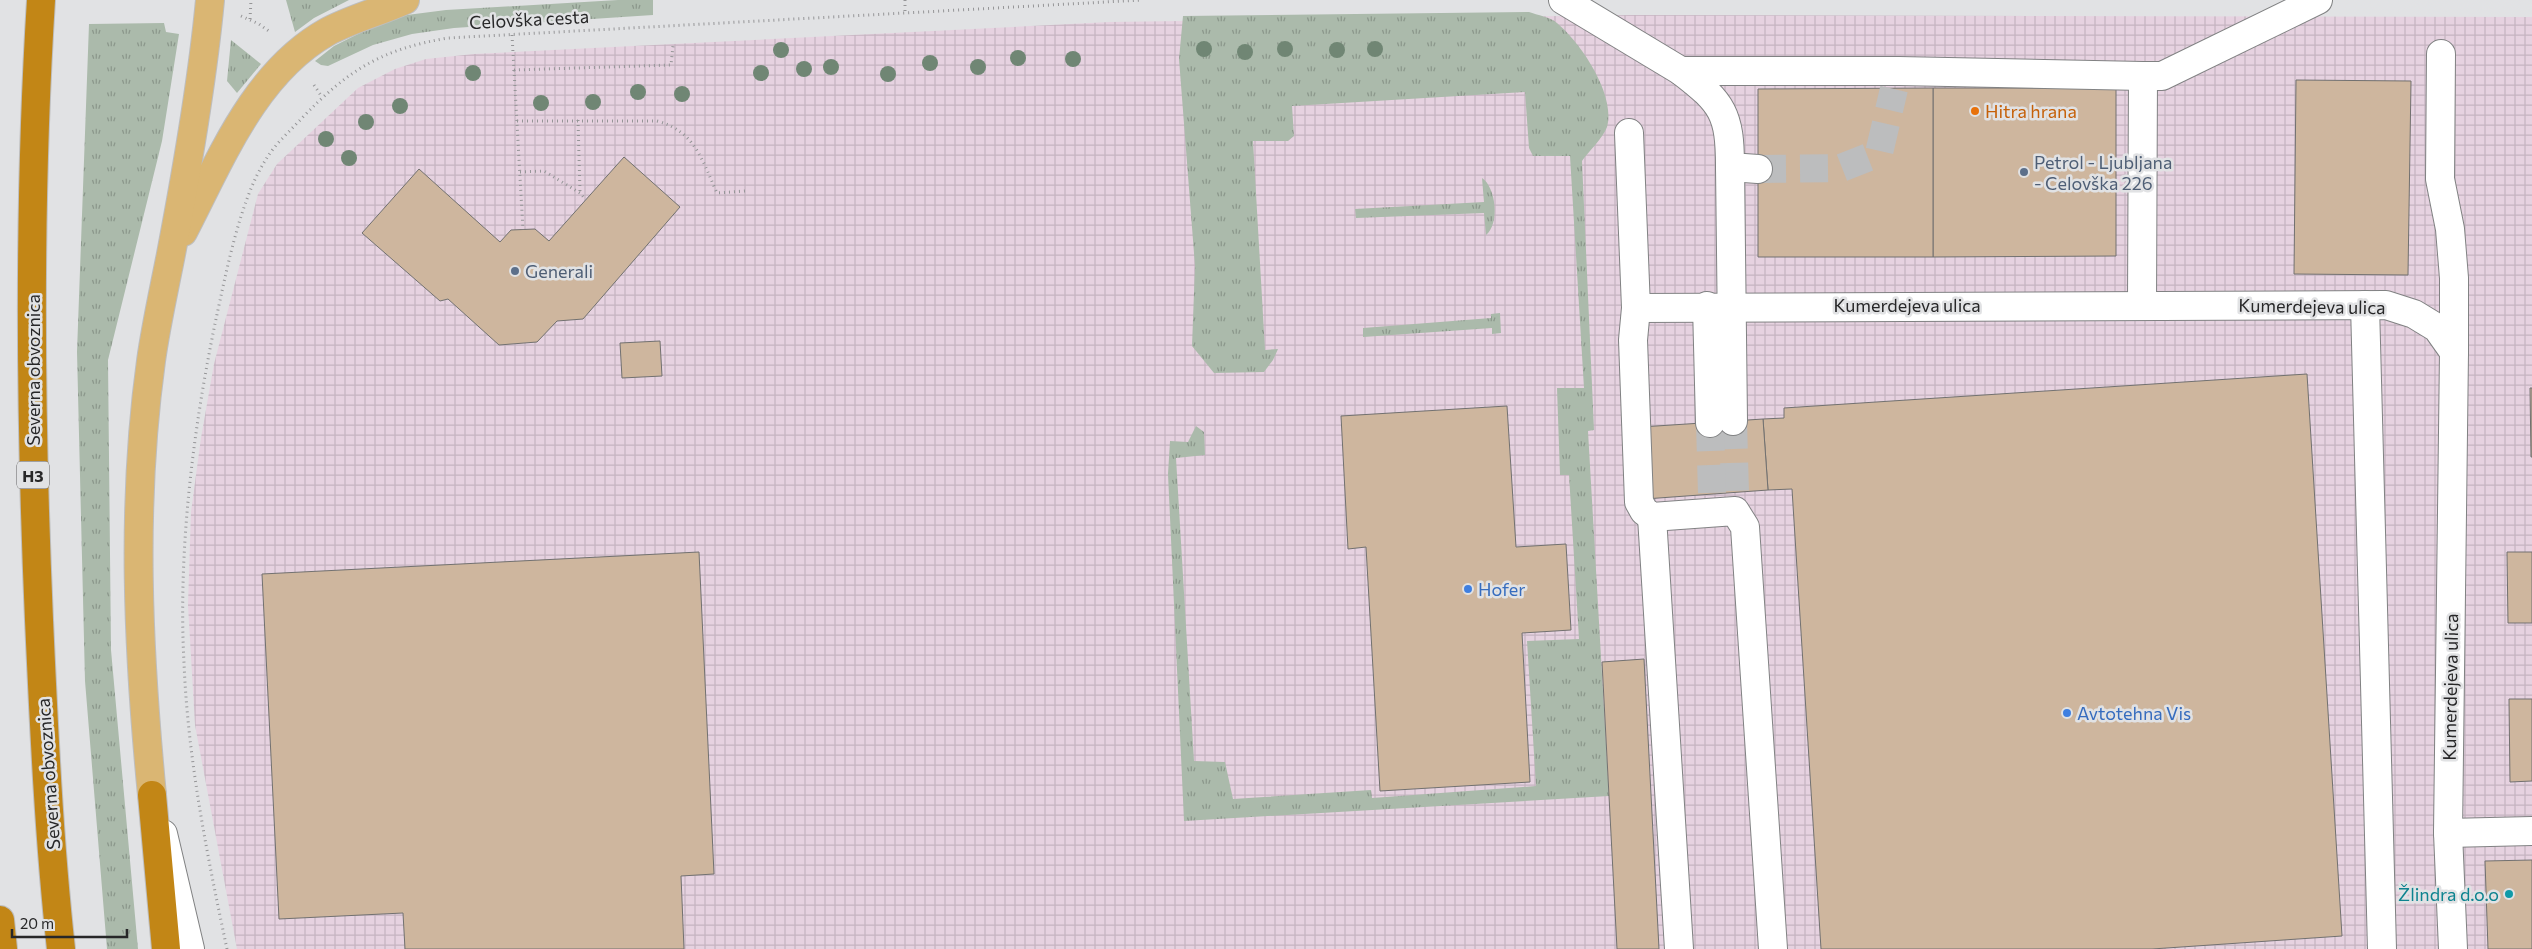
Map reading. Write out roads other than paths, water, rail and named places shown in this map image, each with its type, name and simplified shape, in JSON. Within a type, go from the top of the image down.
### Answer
[{"type":"highway","name":"Severna obvoznica","points":[[41,0],[33,208],[32,424],[44,724],[61,949]]},
{"type":"highway","points":[[152,795],[166,949]]},
{"type":"highway","points":[[0,920],[3,949]]},
{"type":"main road","points":[[152,795],[140,635],[139,508],[151,363],[193,131],[210,0]]},
{"type":"main road","points":[[171,255],[238,128],[267,85],[292,58],[327,32],[404,0]]},
{"type":"street","points":[[1563,0],[1681,71],[1708,92],[1722,112],[1730,135],[1730,168],[1718,306],[1721,422]]},
{"type":"street","points":[[1681,71],[1897,80],[2162,76],[2318,0]]},
{"type":"street","points":[[2441,54],[2440,178],[2450,229],[2453,268],[2454,352]]},
{"type":"street","points":[[2142,305],[2143,76]]},
{"type":"street","points":[[1629,133],[1636,308],[1633,340],[1640,502],[1644,511],[1652,517],[1724,502],[1746,527],[1772,949]]},
{"type":"street","points":[[1730,168],[1758,169]]},
{"type":"street","points":[[2365,305],[2382,949]]},
{"type":"street","name":"Kumerdejeva ulica","points":[[1636,308],[1718,306],[2386,305],[2414,314],[2437,328],[2454,352],[2448,833],[2453,949]]},
{"type":"street","points":[[1652,517],[1679,949]]},
{"type":"street","points":[[152,795],[190,949]]},
{"type":"street","points":[[2448,833],[2532,831]]},
{"type":"tunnel","points":[[1758,169],[1841,168],[1879,153],[1894,89]]},
{"type":"tunnel","points":[[1733,421],[1735,493]]},
{"type":"tunnel","points":[[1710,423],[1712,494]]},
{"type":"place","name":"Hitra hrana","points":[[1975,111]]},
{"type":"place","name":"Petrol - Ljubljana - Celovška 226","points":[[2024,172]]},
{"type":"place","name":"Generali","points":[[515,271]]},
{"type":"place","name":"Hofer","points":[[1468,589]]},
{"type":"place","name":"Avtotehna Vis","points":[[2067,713]]},
{"type":"place","name":"Žlindra d.o.o","points":[[2509,894]]}]
